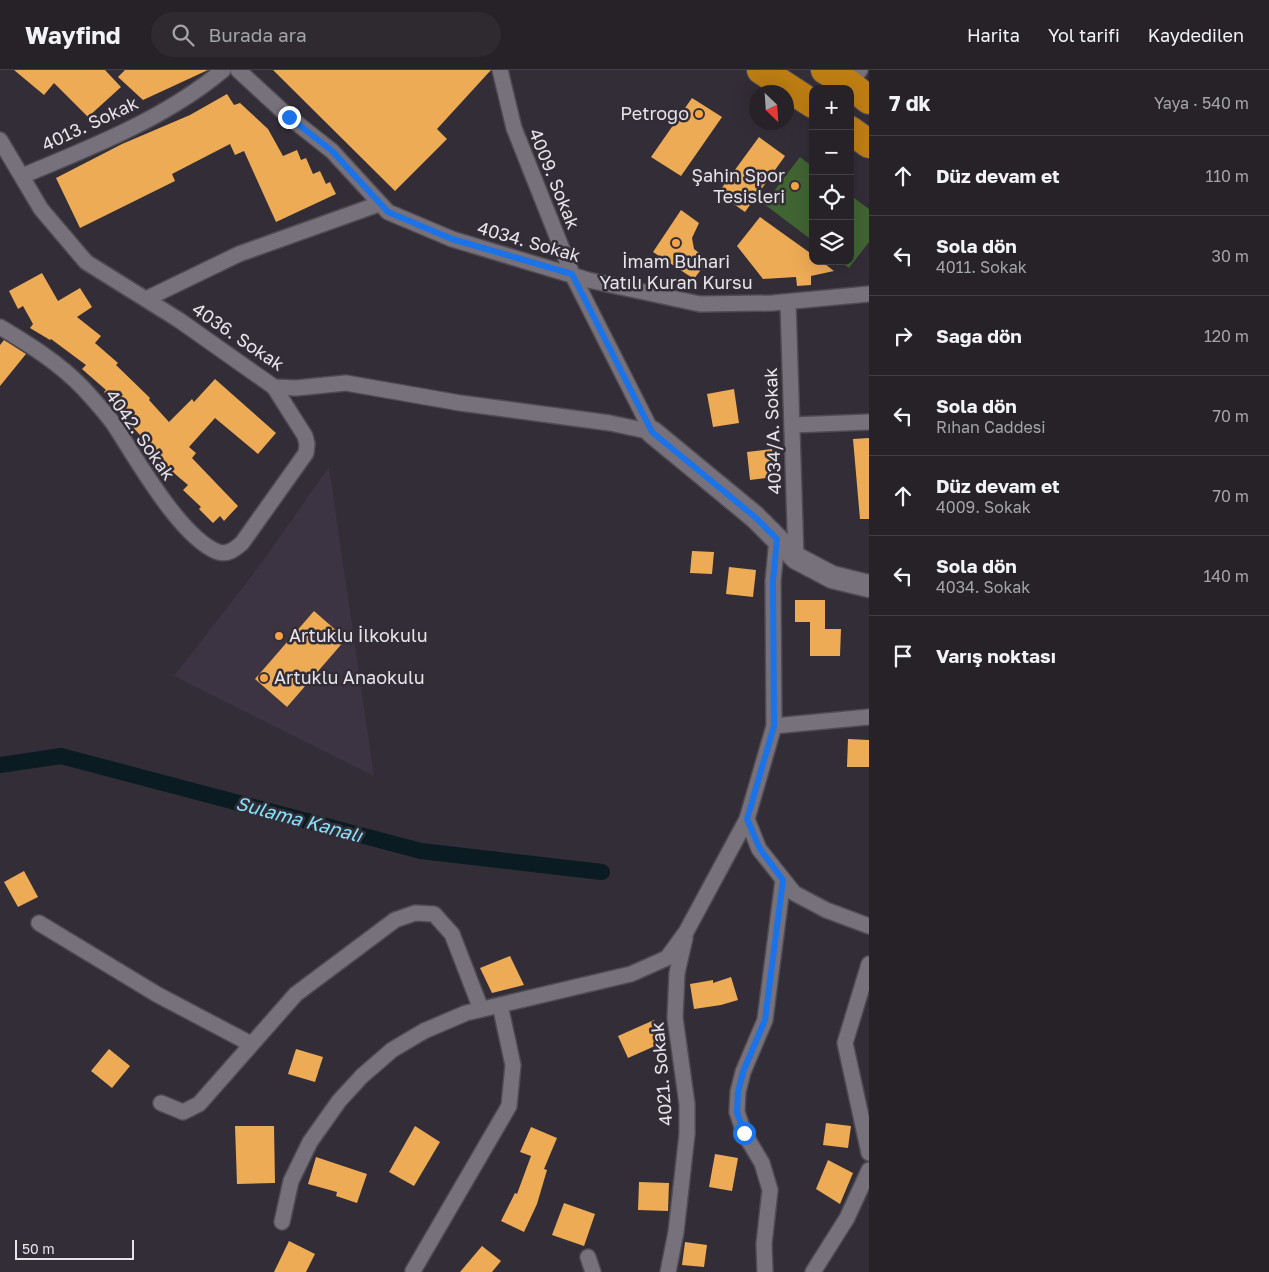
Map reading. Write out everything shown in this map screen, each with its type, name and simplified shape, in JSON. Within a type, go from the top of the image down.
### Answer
[{"type":"highway","points":[[761,70],[809,101]]},
{"type":"highway","points":[[825,70],[859,85]]},
{"type":"highway","points":[[854,133],[869,144]]},
{"type":"street","name":"4013. Sokak","points":[[22,176],[117,136],[208,83],[224,70]]},
{"type":"street","name":"4034. Sokak","points":[[238,70],[289,117],[332,151],[388,212],[452,239],[588,280],[700,304],[788,302],[869,294]]},
{"type":"street","name":"4009. Sokak","points":[[500,70],[514,128],[572,274],[652,432]]},
{"type":"street","name":"4036. Sokak","points":[[0,140],[41,209],[86,262],[180,320],[274,387],[296,388],[346,383],[460,403],[610,423],[652,432]]},
{"type":"street","points":[[146,299],[239,254],[379,204]]},
{"type":"street","name":"4034/A. Sokak","points":[[788,302],[796,558]]},
{"type":"street","name":"4042. Sokak","points":[[0,327],[48,356],[82,387],[113,424],[159,495],[202,542],[220,552],[230,552],[242,543],[306,453],[307,444],[305,436],[274,387]]},
{"type":"street","points":[[792,425],[869,422]]},
{"type":"street","points":[[652,432],[755,517],[796,558],[832,578],[869,586]]},
{"type":"street","points":[[282,1222],[291,1181],[310,1142],[339,1101],[356,1082],[392,1050],[424,1031],[466,1013],[631,974],[667,958],[686,932],[747,819],[774,726],[773,581],[777,539]]},
{"type":"street","points":[[774,726],[869,717]]},
{"type":"street","points":[[747,819],[760,849],[794,893],[826,910],[869,926]]},
{"type":"street","points":[[765,1272],[764,1244],[770,1190],[762,1164],[744,1133],[737,1112],[738,1092],[743,1072],[765,1020],[783,880]]},
{"type":"street","points":[[161,1103],[183,1112],[199,1104],[296,994],[395,920],[415,913],[434,914],[452,934],[481,1010]]},
{"type":"street","points":[[39,923],[158,995],[251,1044]]},
{"type":"street","name":"4021. Sokak","points":[[668,1272],[676,1232],[687,1134],[687,1104],[675,1018],[677,973],[686,932]]},
{"type":"street","points":[[869,964],[845,1043],[869,1153]]},
{"type":"street","points":[[413,1271],[509,1106],[513,1065],[500,1005]]},
{"type":"street","points":[[813,1272],[847,1218],[869,1170]]},
{"type":"street","points":[[588,1257],[594,1272]]},
{"type":"shaded area","name":"Artuklu İlkokulu","points":[[329,467],[374,776],[174,676],[260,565]]},
{"type":"green space","name":"Şahin Spor Tesisleri","points":[[800,157],[809,164],[809,238],[764,204]]},
{"type":"green space","points":[[854,198],[869,209],[869,242],[854,262]]},
{"type":"building","points":[[14,70],[105,70],[121,87],[88,117],[54,83],[44,95]]},
{"type":"building","points":[[125,70],[208,70],[143,100],[118,77]]},
{"type":"building","points":[[273,70],[491,70],[437,129],[447,139],[395,191]]},
{"type":"building","points":[[227,94],[234,105],[240,103],[268,129],[283,156],[297,150],[301,160],[306,158],[313,174],[320,171],[326,184],[330,182],[336,194],[276,222],[244,151],[235,155],[230,144],[172,174],[175,181],[80,228],[56,178],[122,144],[190,115]]},
{"type":"building","points":[[692,98],[722,117],[681,176],[651,157]]},
{"type":"building","points":[[759,137],[785,156],[745,212],[718,193]]},
{"type":"building","name":"İmam Buhari Yatılı Kuran Kursu","points":[[681,210],[699,223],[692,238],[694,249],[708,260],[694,279],[653,252]]},
{"type":"building","points":[[760,217],[809,252],[809,265],[826,265],[834,271],[811,276],[811,285],[797,286],[796,277],[763,279],[737,246]]},
{"type":"building","points":[[42,273],[58,301],[80,288],[92,307],[77,317],[101,336],[95,343],[118,363],[116,365],[150,398],[149,400],[169,422],[192,399],[194,402],[215,379],[276,433],[258,454],[215,418],[189,447],[196,453],[192,458],[238,506],[224,521],[220,516],[213,523],[199,509],[201,507],[183,490],[188,485],[155,457],[157,454],[131,425],[135,422],[104,392],[106,390],[82,369],[86,365],[51,339],[30,328],[33,324],[23,306],[18,309],[9,291]]},
{"type":"building","points":[[4,340],[26,354],[0,386],[0,345]]},
{"type":"building","points":[[734,389],[739,423],[713,427],[707,394]]},
{"type":"building","points":[[869,438],[869,519],[860,519],[853,439]]},
{"type":"building","points":[[772,449],[775,477],[750,480],[747,452]]},
{"type":"building","points":[[692,551],[714,552],[712,574],[690,573]]},
{"type":"building","points":[[729,567],[756,570],[753,597],[726,594]]},
{"type":"building","points":[[795,600],[825,600],[825,629],[841,629],[840,656],[810,656],[810,622],[795,622]]},
{"type":"building","points":[[314,611],[346,639],[287,707],[255,679]]},
{"type":"building","points":[[848,739],[869,740],[869,767],[847,767]]},
{"type":"building","points":[[24,871],[38,897],[18,907],[4,882]]},
{"type":"building","points":[[510,956],[524,985],[492,993],[480,968]]},
{"type":"building","points":[[731,977],[738,1000],[694,1009],[690,984],[713,980],[713,983]]},
{"type":"building","points":[[654,1020],[664,1042],[628,1058],[618,1036]]},
{"type":"building","points":[[109,1049],[130,1066],[112,1088],[91,1071]]},
{"type":"building","points":[[296,1049],[323,1057],[315,1082],[288,1074]]},
{"type":"building","points":[[826,1123],[851,1126],[848,1148],[823,1145]]},
{"type":"building","points":[[235,1126],[274,1126],[275,1183],[237,1184]]},
{"type":"building","points":[[415,1126],[440,1142],[414,1186],[389,1172]]},
{"type":"building","points":[[531,1127],[557,1138],[544,1169],[547,1170],[537,1204],[524,1232],[501,1221],[515,1193],[517,1194],[531,1156],[520,1152]]},
{"type":"building","points":[[715,1154],[738,1158],[732,1191],[709,1187]]},
{"type":"building","points":[[316,1157],[367,1174],[357,1203],[336,1196],[337,1192],[308,1184]]},
{"type":"building","points":[[828,1160],[853,1173],[840,1204],[816,1189]]},
{"type":"building","points":[[639,1182],[669,1183],[668,1211],[638,1210]]},
{"type":"building","points":[[564,1203],[595,1214],[584,1246],[552,1235]]},
{"type":"building","points":[[289,1241],[315,1254],[306,1272],[274,1272]]},
{"type":"building","points":[[685,1242],[707,1245],[704,1267],[682,1265]]},
{"type":"building","points":[[482,1246],[501,1261],[492,1272],[460,1272]]},
{"type":"waterway","name":"Sulama Kanalı","points":[[0,765],[61,756],[421,851],[602,872]]},
{"type":"place","name":"Petrogo","points":[[699,114]]},
{"type":"place","name":"Şahin Spor Tesisleri","points":[[795,186]]},
{"type":"place","name":"İmam Buhari Yatılı Kuran Kursu","points":[[676,243]]},
{"type":"place","name":"Artuklu İlkokulu","points":[[279,636]]},
{"type":"place","name":"Artuklu Anaokulu","points":[[264,678]]},
{"type":"route","points":[[289,117],[332,151],[388,212],[452,239],[572,274],[652,432],[755,517],[777,539],[773,581],[774,726],[747,819],[760,849],[783,880],[775,955],[765,1020],[743,1072],[738,1092],[737,1112],[744,1133]]}]
